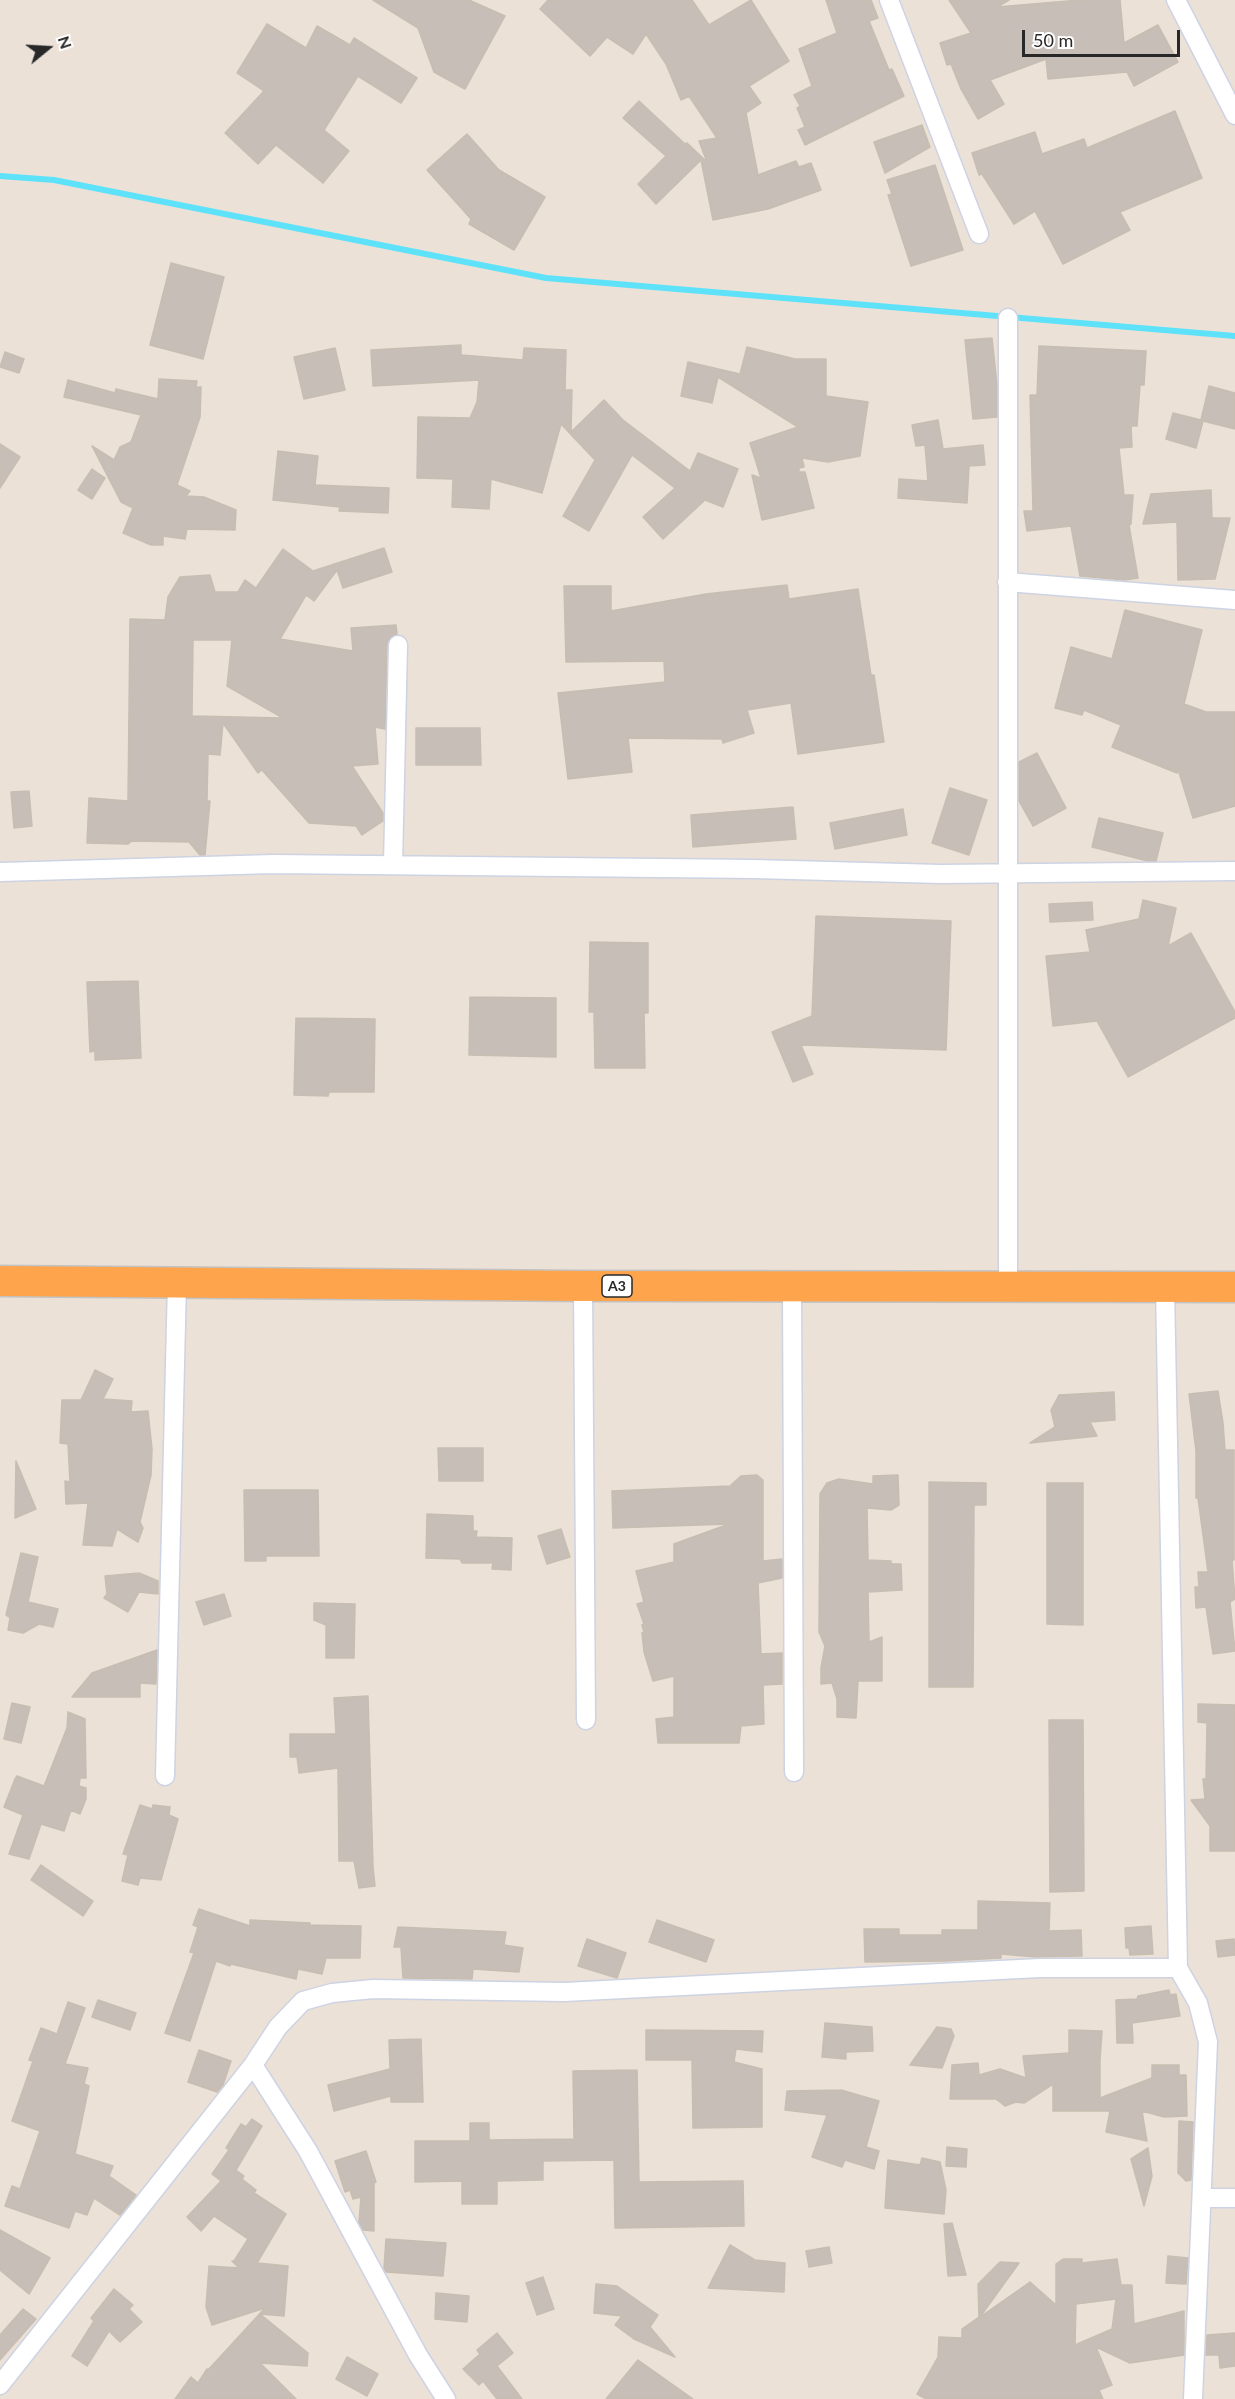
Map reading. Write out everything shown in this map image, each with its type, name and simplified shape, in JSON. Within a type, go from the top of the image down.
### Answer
[{"type":"highway","name":"A3","points":[[0,1281],[583,1286],[1235,1287]]},
{"type":"street","points":[[889,0],[979,234]]},
{"type":"street","points":[[1176,0],[1235,115]]},
{"type":"street","points":[[1008,318],[1006,873],[1008,1286]]},
{"type":"street","points":[[1007,582],[1235,600]]},
{"type":"street","points":[[393,865],[398,645]]},
{"type":"street","points":[[0,872],[273,864],[1006,873],[1235,871]]},
{"type":"street","points":[[165,1776],[177,1282]]},
{"type":"street","points":[[792,1285],[794,1772]]},
{"type":"street","points":[[583,1286],[586,1720]]},
{"type":"street","points":[[1165,1287],[1178,1968],[1198,2003],[1208,2042],[1193,2399]]},
{"type":"street","points":[[0,2385],[253,2065],[278,2027],[303,2001],[332,1993],[373,1989],[564,1992],[1040,1968],[1178,1968]]},
{"type":"street","points":[[253,2065],[308,2151],[418,2355],[446,2399]]},
{"type":"street","points":[[1203,2198],[1235,2198]]},
{"type":"building","points":[[373,0],[469,0],[505,16],[465,89],[434,72],[418,28]]},
{"type":"building","points":[[548,0],[692,0],[709,25],[751,0],[789,61],[749,86],[761,103],[746,113],[758,175],[796,161],[799,167],[811,163],[821,190],[768,209],[713,220],[701,160],[656,204],[638,184],[666,156],[623,118],[639,101],[707,162],[699,141],[717,138],[689,96],[681,100],[666,64],[646,34],[633,54],[607,37],[590,56],[540,9]]},
{"type":"building","points":[[826,0],[871,0],[878,18],[869,21],[889,70],[892,69],[904,96],[805,145],[798,130],[805,127],[797,108],[800,106],[794,95],[812,86],[799,49],[837,33]]},
{"type":"building","points":[[949,0],[1009,0],[997,7],[1080,0],[1120,0],[1124,43],[1158,25],[1178,62],[1134,86],[1127,72],[1048,79],[1046,59],[990,80],[1004,104],[978,119],[961,89],[951,64],[947,65],[940,43],[971,33]]},
{"type":"building","points":[[267,24],[306,48],[317,26],[350,45],[354,38],[417,78],[401,103],[358,76],[324,130],[349,151],[323,183],[276,145],[258,164],[225,133],[264,91],[237,73]]},
{"type":"building","points":[[1175,111],[1202,178],[1120,212],[1130,230],[1063,264],[1035,211],[1014,224],[982,174],[979,175],[972,153],[1035,132],[1042,154],[1084,139],[1087,148]]},
{"type":"building","points":[[922,125],[930,147],[885,173],[874,142]]},
{"type":"building","points":[[467,134],[499,170],[545,197],[514,250],[469,224],[471,219],[427,170]]},
{"type":"building","points":[[935,165],[963,250],[911,266],[888,195],[892,194],[887,180]]},
{"type":"building","points":[[171,263],[224,277],[203,359],[150,345]]},
{"type":"building","points":[[992,338],[997,385],[997,417],[973,419],[965,340]]},
{"type":"building","points":[[461,345],[461,355],[523,360],[524,348],[566,350],[565,390],[572,390],[571,432],[604,400],[623,420],[690,471],[698,453],[738,469],[723,507],[705,500],[663,539],[643,517],[675,488],[632,455],[589,531],[563,516],[595,460],[561,424],[542,493],[491,479],[489,509],[452,507],[453,479],[417,478],[418,417],[470,418],[477,402],[479,380],[373,386],[371,350]]},
{"type":"building","points":[[1039,346],[1146,351],[1144,385],[1140,385],[1137,426],[1131,426],[1132,447],[1119,448],[1124,495],[1133,495],[1131,524],[1129,525],[1138,578],[1125,580],[1080,576],[1071,526],[1027,531],[1024,511],[1033,511],[1030,395],[1037,395]]},
{"type":"building","points":[[747,347],[795,359],[826,359],[826,396],[868,402],[860,456],[828,462],[802,458],[804,467],[799,468],[799,472],[805,472],[814,508],[762,520],[752,475],[761,478],[750,443],[798,427],[718,377],[712,403],[681,396],[688,362],[740,374]]},
{"type":"building","points":[[335,348],[345,390],[304,399],[294,357]]},
{"type":"building","points":[[5,352],[24,359],[19,373],[0,367]]},
{"type":"building","points":[[159,379],[197,381],[196,387],[201,387],[200,417],[177,485],[190,491],[186,496],[204,497],[236,510],[235,530],[187,529],[185,539],[163,536],[163,545],[151,545],[123,533],[133,508],[121,502],[92,446],[114,460],[120,447],[131,442],[141,415],[64,397],[68,380],[115,393],[116,389],[158,399]]},
{"type":"building","points":[[1209,386],[1235,393],[1235,429],[1203,421],[1196,448],[1166,439],[1173,413],[1201,420]]},
{"type":"building","points":[[938,420],[943,449],[983,445],[985,465],[969,466],[967,503],[898,498],[899,479],[928,481],[925,445],[916,446],[912,425]]},
{"type":"building","points":[[0,444],[20,457],[0,488]]},
{"type":"building","points":[[278,451],[318,456],[315,485],[389,488],[388,513],[339,511],[340,507],[273,500]]},
{"type":"building","points":[[92,469],[105,478],[92,499],[78,490]]},
{"type":"building","points":[[1211,490],[1212,518],[1230,518],[1215,579],[1178,580],[1177,522],[1143,524],[1151,494]]},
{"type":"building","points":[[384,548],[392,572],[343,588],[337,570],[314,601],[306,595],[280,639],[353,651],[351,628],[396,625],[397,634],[389,639],[387,645],[385,729],[375,727],[378,764],[352,766],[383,813],[383,821],[362,835],[356,826],[309,823],[262,770],[258,773],[223,723],[220,755],[208,754],[207,801],[210,801],[205,855],[200,855],[189,842],[87,843],[89,798],[128,801],[130,619],[165,620],[168,597],[180,577],[210,575],[215,592],[238,592],[245,580],[256,588],[283,549],[313,571]],"holes":[[[193,640],[232,640],[227,686],[283,718],[192,716]]]},
{"type":"building","points":[[787,585],[789,599],[858,589],[884,742],[798,754],[791,703],[747,710],[754,733],[723,743],[722,739],[628,738],[632,772],[568,779],[558,693],[665,682],[664,661],[566,662],[564,586],[611,586],[611,611],[706,594]]},
{"type":"building","points":[[1125,610],[1202,630],[1184,704],[1206,712],[1235,712],[1235,806],[1193,818],[1178,769],[1177,773],[1112,747],[1121,725],[1084,710],[1082,715],[1055,708],[1071,647],[1112,659]]},
{"type":"building","points":[[416,728],[480,728],[481,765],[416,765]]},
{"type":"building","points":[[1037,753],[1066,808],[1033,826],[1019,801],[1019,762]]},
{"type":"building","points":[[950,788],[987,800],[969,855],[932,843]]},
{"type":"building","points":[[29,791],[32,826],[14,828],[11,792]]},
{"type":"building","points":[[793,807],[796,839],[693,847],[691,815]]},
{"type":"building","points":[[903,809],[907,835],[835,849],[830,823]]},
{"type":"building","points":[[1099,818],[1163,833],[1156,861],[1092,847]]},
{"type":"building","points":[[1143,900],[1176,908],[1168,946],[1191,933],[1235,1012],[1235,1018],[1128,1077],[1097,1021],[1053,1026],[1046,956],[1090,952],[1086,930],[1139,919]]},
{"type":"building","points":[[1092,902],[1093,920],[1050,922],[1049,904]]},
{"type":"building","points":[[816,916],[951,921],[946,1050],[801,1045],[813,1074],[793,1082],[772,1032],[812,1016]]},
{"type":"building","points":[[590,942],[648,943],[648,1013],[644,1013],[645,1068],[595,1068],[594,1012],[589,1012]]},
{"type":"building","points":[[138,981],[141,1058],[95,1060],[95,1051],[90,1052],[87,982]]},
{"type":"building","points":[[470,997],[556,998],[556,1057],[469,1055]]},
{"type":"building","points":[[296,1018],[375,1019],[374,1092],[329,1092],[328,1096],[294,1095]]},
{"type":"building","points":[[95,1370],[113,1379],[103,1399],[132,1401],[131,1412],[148,1411],[152,1449],[151,1475],[140,1522],[143,1528],[138,1542],[117,1529],[112,1546],[83,1545],[88,1503],[66,1504],[65,1481],[70,1482],[68,1444],[60,1443],[62,1400],[81,1400]]},
{"type":"building","points":[[1218,1391],[1225,1450],[1234,1450],[1234,1560],[1232,1560],[1235,1599],[1230,1602],[1235,1651],[1213,1654],[1206,1607],[1196,1608],[1195,1587],[1199,1587],[1198,1572],[1208,1572],[1198,1498],[1196,1498],[1196,1451],[1189,1394]]},
{"type":"building","points":[[1114,1392],[1115,1420],[1090,1422],[1097,1436],[1030,1443],[1055,1427],[1051,1410],[1059,1395]]},
{"type":"building","points":[[438,1448],[483,1448],[483,1481],[439,1481]]},
{"type":"building","points":[[16,1461],[36,1509],[15,1518]]},
{"type":"building","points":[[757,1475],[763,1480],[763,1561],[782,1559],[782,1578],[758,1583],[761,1654],[782,1653],[782,1684],[763,1685],[764,1724],[741,1726],[739,1743],[658,1743],[656,1719],[674,1717],[674,1676],[653,1681],[644,1652],[642,1625],[644,1624],[637,1604],[644,1602],[636,1571],[674,1562],[674,1544],[729,1524],[613,1528],[612,1491],[730,1486],[741,1476]]},
{"type":"building","points":[[898,1475],[899,1505],[891,1510],[867,1508],[868,1560],[901,1564],[902,1590],[868,1592],[869,1642],[882,1637],[882,1681],[858,1681],[856,1718],[837,1717],[837,1699],[832,1683],[821,1684],[825,1646],[819,1632],[820,1494],[827,1483],[839,1479],[873,1484],[873,1476]]},
{"type":"building","points":[[929,1482],[986,1483],[986,1505],[974,1505],[973,1687],[929,1687]]},
{"type":"building","points":[[1047,1483],[1083,1483],[1083,1625],[1047,1624]]},
{"type":"building","points":[[244,1490],[318,1490],[319,1556],[266,1556],[266,1561],[245,1561]]},
{"type":"building","points":[[427,1514],[473,1516],[473,1531],[477,1531],[476,1537],[512,1538],[511,1570],[492,1569],[493,1563],[462,1563],[460,1559],[426,1558]]},
{"type":"building","points":[[561,1529],[570,1557],[547,1564],[538,1536]]},
{"type":"building","points":[[21,1553],[38,1557],[28,1602],[58,1609],[53,1627],[39,1624],[23,1633],[8,1630],[10,1618],[6,1615]]},
{"type":"building","points":[[139,1573],[158,1581],[158,1594],[139,1592],[128,1612],[104,1598],[107,1594],[105,1576]]},
{"type":"building","points":[[224,1594],[231,1616],[204,1625],[196,1602]]},
{"type":"building","points":[[314,1603],[355,1604],[354,1658],[326,1658],[326,1625],[314,1620]]},
{"type":"building","points":[[157,1650],[156,1684],[140,1683],[140,1697],[72,1697],[92,1673]]},
{"type":"building","points":[[368,1696],[375,1886],[359,1888],[354,1861],[339,1861],[338,1768],[299,1773],[297,1757],[290,1757],[290,1734],[336,1734],[334,1698]]},
{"type":"building","points":[[12,1703],[30,1707],[21,1743],[4,1739]]},
{"type":"building","points":[[1198,1704],[1235,1705],[1235,1851],[1210,1851],[1210,1826],[1191,1800],[1205,1799],[1203,1779],[1206,1779],[1207,1723],[1198,1722]]},
{"type":"building","points":[[68,1712],[85,1719],[86,1778],[80,1778],[79,1786],[86,1788],[86,1799],[80,1814],[71,1810],[64,1831],[41,1824],[29,1859],[9,1854],[23,1815],[4,1807],[15,1779],[17,1776],[44,1786],[67,1728]]},
{"type":"building","points":[[1049,1720],[1083,1720],[1084,1891],[1050,1892]]},
{"type":"building","points":[[140,1805],[152,1809],[153,1805],[170,1807],[169,1815],[178,1819],[161,1880],[140,1878],[138,1885],[122,1881],[128,1855],[123,1854]]},
{"type":"building","points":[[41,1865],[93,1901],[83,1916],[31,1880]]},
{"type":"building","points":[[978,1901],[1050,1903],[1049,1931],[1081,1930],[1082,1956],[1036,1957],[1001,1954],[1001,1958],[865,1962],[864,1929],[899,1929],[899,1935],[942,1935],[942,1930],[978,1930]]},
{"type":"building","points":[[199,1909],[250,1926],[250,1920],[361,1926],[360,1958],[326,1958],[322,1974],[298,1969],[296,1979],[231,1964],[230,1966],[216,1961],[190,2041],[165,2033],[194,1953],[190,1952],[198,1927],[193,1925]]},
{"type":"building","points":[[657,1920],[714,1940],[706,1962],[649,1942]]},
{"type":"building","points":[[1151,1926],[1153,1954],[1130,1955],[1129,1948],[1126,1948],[1125,1928]]},
{"type":"building","points":[[398,1927],[506,1932],[504,1945],[523,1948],[519,1972],[473,1969],[472,1979],[403,1978],[401,1947],[394,1947]]},
{"type":"building","points":[[587,1939],[626,1953],[617,1978],[578,1966]]},
{"type":"building","points":[[1234,1939],[1235,1955],[1218,1957],[1216,1941]]},
{"type":"building","points":[[1169,1990],[1170,1995],[1176,1994],[1180,2016],[1132,2023],[1133,2043],[1117,2043],[1116,2000],[1137,1999],[1138,1996]]},
{"type":"building","points":[[98,2000],[136,2013],[130,2030],[92,2017]]},
{"type":"building","points":[[68,2002],[85,2008],[65,2064],[88,2068],[84,2084],[89,2086],[75,2154],[113,2166],[109,2176],[136,2195],[120,2215],[94,2198],[87,2215],[75,2211],[69,2228],[5,2206],[12,2186],[20,2189],[40,2131],[12,2121],[33,2061],[29,2060],[41,2028],[57,2034]]},
{"type":"building","points":[[825,2023],[872,2027],[873,2051],[846,2052],[846,2059],[822,2057]]},
{"type":"building","points":[[937,2027],[951,2029],[954,2036],[942,2068],[910,2065]]},
{"type":"building","points":[[646,2030],[763,2031],[762,2052],[736,2049],[734,2062],[762,2069],[762,2127],[693,2128],[692,2060],[646,2060]]},
{"type":"building","points":[[1069,2030],[1102,2031],[1100,2098],[1152,2078],[1152,2065],[1179,2065],[1179,2075],[1186,2075],[1187,2116],[1164,2117],[1142,2111],[1147,2141],[1106,2132],[1110,2111],[1053,2111],[1053,2084],[1024,2103],[1016,2102],[1005,2106],[996,2099],[950,2099],[952,2065],[978,2063],[979,2075],[1000,2069],[1026,2078],[1023,2056],[1069,2053]]},
{"type":"building","points":[[421,2039],[423,2102],[391,2102],[391,2096],[334,2111],[328,2085],[390,2069],[389,2040]]},
{"type":"building","points":[[199,2050],[231,2061],[223,2085],[217,2092],[188,2082]]},
{"type":"building","points":[[637,2070],[639,2182],[743,2181],[744,2226],[615,2228],[614,2160],[543,2161],[543,2180],[497,2181],[497,2204],[462,2204],[462,2181],[415,2182],[415,2141],[470,2141],[470,2123],[489,2123],[489,2140],[574,2139],[573,2071]]},
{"type":"building","points":[[841,2090],[879,2101],[866,2147],[879,2151],[874,2169],[845,2160],[842,2167],[812,2157],[827,2115],[785,2110],[787,2091]]},
{"type":"building","points":[[252,2119],[262,2126],[236,2170],[244,2176],[242,2179],[256,2190],[254,2193],[286,2214],[257,2263],[288,2266],[284,2316],[260,2314],[308,2353],[307,2366],[260,2363],[296,2399],[175,2399],[191,2377],[198,2383],[207,2369],[265,2308],[212,2325],[206,2307],[209,2266],[239,2268],[232,2261],[248,2239],[214,2216],[201,2231],[187,2217],[221,2181],[212,2174],[229,2150],[226,2148],[241,2124],[246,2127]]},
{"type":"building","points":[[1179,2121],[1193,2122],[1191,2180],[1186,2181],[1178,2173]]},
{"type":"building","points":[[947,2147],[967,2149],[966,2167],[946,2166]]},
{"type":"building","points":[[1148,2148],[1152,2176],[1144,2206],[1131,2159]]},
{"type":"building","points":[[366,2151],[376,2182],[374,2183],[374,2231],[363,2230],[359,2222],[361,2197],[353,2199],[350,2190],[345,2192],[335,2161]]},
{"type":"building","points":[[922,2158],[940,2162],[946,2190],[944,2214],[885,2208],[888,2160],[920,2165]]},
{"type":"building","points":[[952,2223],[966,2275],[948,2276],[944,2224]]},
{"type":"building","points":[[0,2230],[50,2258],[29,2294],[0,2270]]},
{"type":"building","points":[[386,2239],[446,2243],[443,2276],[386,2272],[384,2268]]},
{"type":"building","points":[[730,2245],[755,2260],[785,2263],[784,2292],[708,2288]]},
{"type":"building","points":[[829,2247],[832,2263],[809,2267],[806,2251]]},
{"type":"building","points":[[1168,2256],[1188,2258],[1186,2284],[1166,2283]]},
{"type":"building","points":[[1063,2259],[1082,2259],[1082,2263],[1117,2259],[1121,2285],[1132,2285],[1134,2324],[1184,2311],[1184,2355],[1130,2363],[1096,2347],[1112,2385],[1099,2390],[1103,2399],[926,2399],[917,2394],[938,2357],[939,2337],[962,2338],[962,2329],[979,2317],[978,2284],[1000,2262],[1019,2263],[980,2317],[1030,2282],[1056,2305],[1056,2264]],"holes":[[[1116,2299],[1112,2329],[1075,2345],[1076,2304]]]},
{"type":"building","points":[[543,2277],[554,2309],[537,2315],[526,2283]]},
{"type":"building","points":[[596,2284],[617,2286],[658,2315],[650,2327],[675,2357],[634,2339],[615,2325],[622,2316],[594,2313]]},
{"type":"building","points":[[114,2289],[133,2305],[129,2309],[142,2322],[120,2342],[109,2331],[87,2366],[72,2356],[94,2321],[91,2318]]},
{"type":"building","points":[[436,2293],[469,2296],[467,2322],[435,2319]]},
{"type":"building","points":[[23,2309],[36,2319],[0,2360],[0,2335]]},
{"type":"building","points":[[497,2333],[513,2353],[497,2366],[522,2399],[497,2399],[483,2381],[479,2385],[463,2369],[480,2354],[477,2350]]},
{"type":"building","points":[[1235,2333],[1235,2366],[1220,2368],[1219,2355],[1206,2355],[1207,2335]]},
{"type":"building","points":[[347,2357],[378,2374],[367,2396],[336,2379]]},
{"type":"building","points":[[638,2360],[693,2399],[606,2399]]},
{"type":"waterway","points":[[0,176],[54,180],[546,278],[1235,336]]}]
